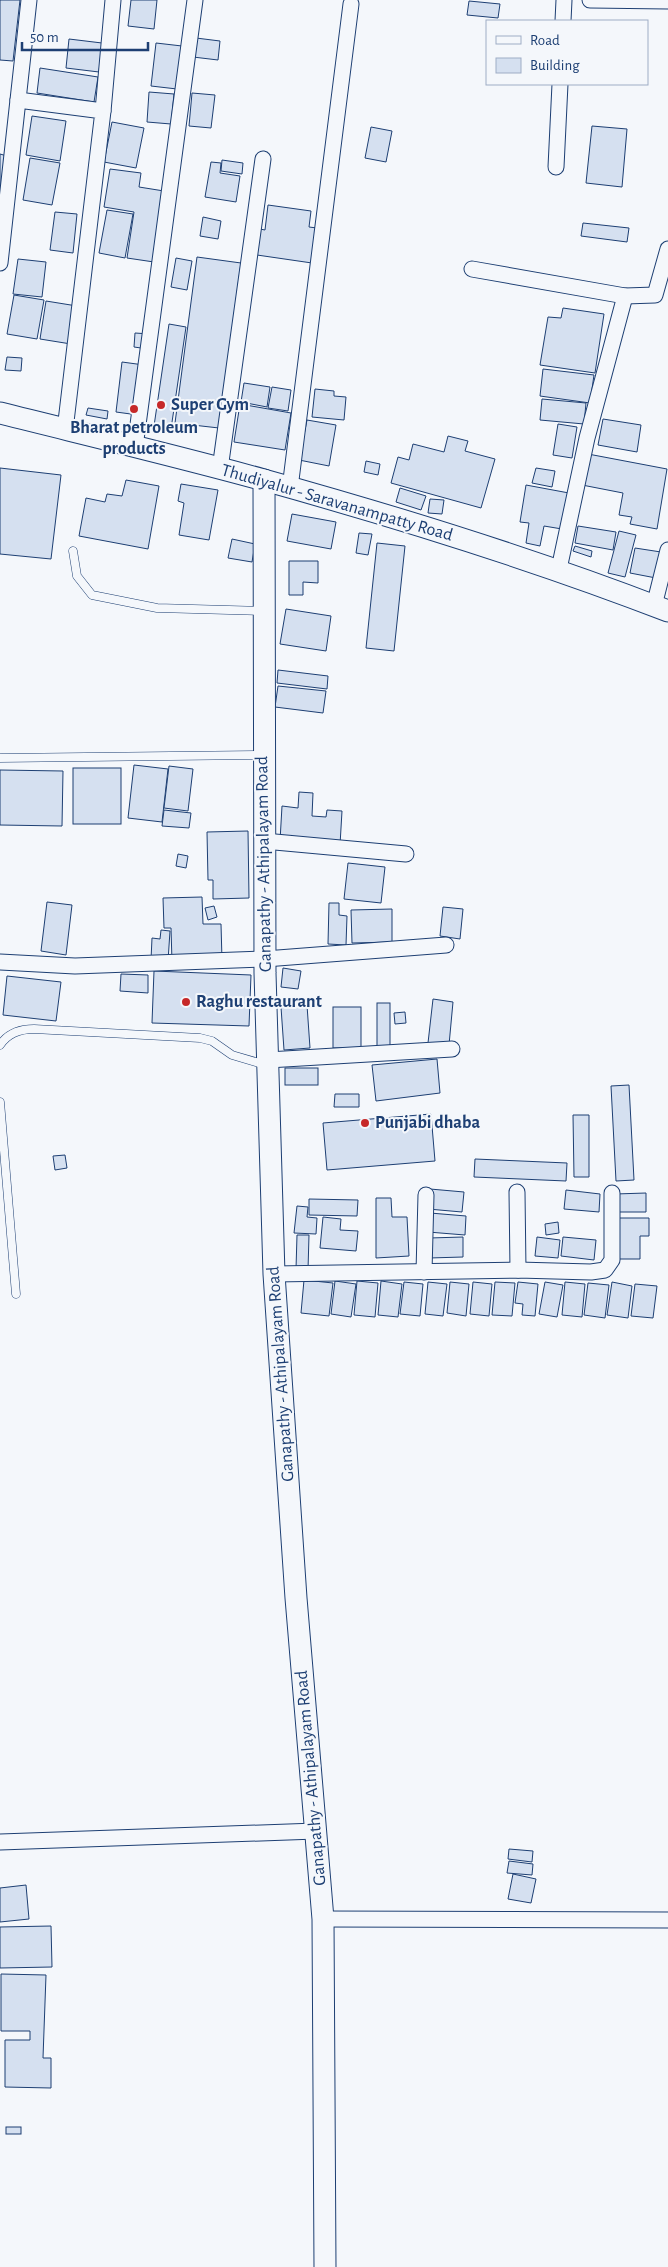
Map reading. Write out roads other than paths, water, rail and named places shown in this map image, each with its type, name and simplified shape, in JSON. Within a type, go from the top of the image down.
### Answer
[{"type":"main road","name":"Thudiyalur - Saravanampatty Road","points":[[0,413],[264,480],[428,528],[559,570],[661,608]]},
{"type":"main road","name":"Ganapathy - Athipalayam Road","points":[[264,480],[263,755],[265,959],[274,1274],[296,1598],[323,1919],[325,2267]]},
{"type":"street","points":[[0,263],[29,0]]},
{"type":"street","points":[[65,430],[103,111],[112,0]]},
{"type":"street","points":[[136,447],[195,0]]},
{"type":"street","points":[[563,20],[564,0]]},
{"type":"street","points":[[590,0],[668,2]]},
{"type":"street","points":[[290,488],[351,4]]},
{"type":"street","points":[[556,167],[560,85]]},
{"type":"street","points":[[18,100],[103,111]]},
{"type":"street","points":[[220,469],[263,160]]},
{"type":"street","points":[[472,269],[625,296],[656,295],[668,249]]},
{"type":"street","points":[[559,570],[587,438],[625,296]]},
{"type":"street","points":[[661,608],[668,550]]},
{"type":"street","points":[[264,841],[406,854]]},
{"type":"street","points":[[0,962],[75,966],[265,959],[446,945]]},
{"type":"street","points":[[268,1063],[452,1049]]},
{"type":"street","points":[[518,1192],[518,1270]]},
{"type":"street","points":[[274,1274],[518,1270],[591,1272],[605,1270],[612,1260],[612,1193]]},
{"type":"street","points":[[424,1272],[426,1194]]},
{"type":"street","points":[[0,1842],[316,1831]]},
{"type":"street","points":[[323,1919],[668,1920]]},
{"type":"lane","points":[[73,551],[77,576],[92,595],[157,608],[263,611]]},
{"type":"lane","points":[[0,758],[263,755]]},
{"type":"lane","points":[[0,1045],[11,1034],[22,1029],[200,1038],[212,1041],[232,1055],[268,1063]]},
{"type":"lane","points":[[0,1102],[16,1294]]},
{"type":"place","name":"Super Gym","points":[[161,405]]},
{"type":"place","name":"Bharat petroleum products","points":[[134,409]]},
{"type":"place","name":"Raghu restaurant","points":[[186,1002]]},
{"type":"place","name":"Punjabi dhaba","points":[[365,1123]]}]
